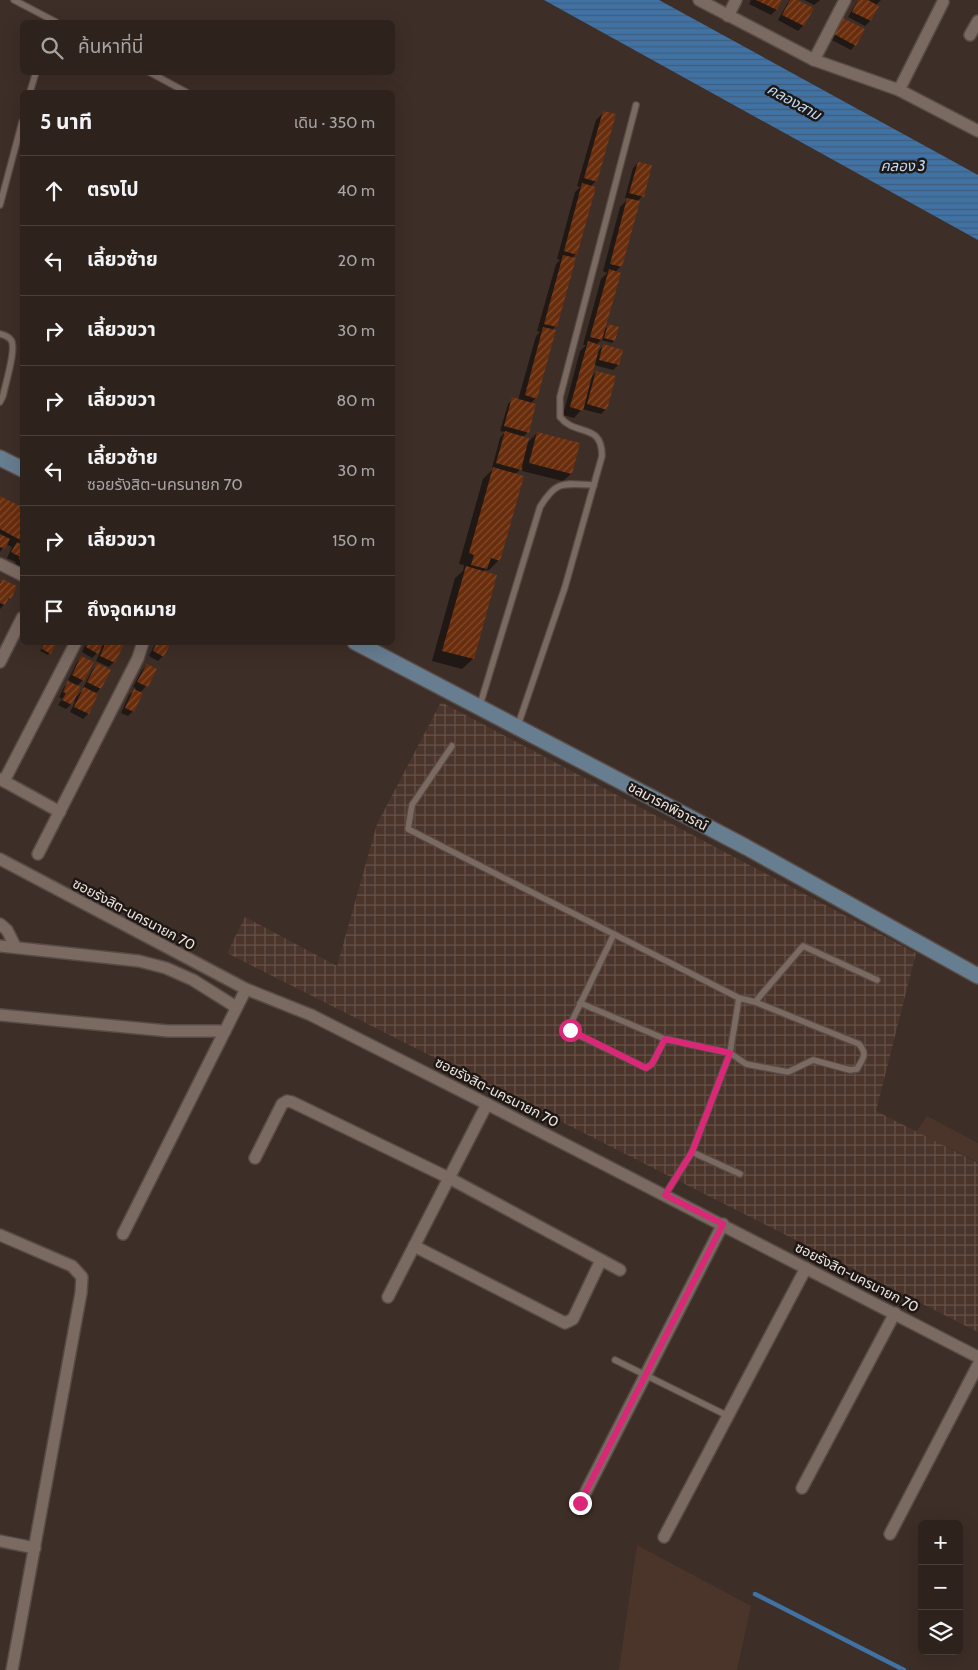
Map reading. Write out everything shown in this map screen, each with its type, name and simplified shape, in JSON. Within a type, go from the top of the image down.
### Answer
[{"type":"street","points":[[699,0],[814,60],[899,90],[978,131]]},
{"type":"street","points":[[728,16],[736,0]]},
{"type":"street","points":[[814,60],[845,0]]},
{"type":"street","points":[[899,90],[943,2]]},
{"type":"street","points":[[970,35],[978,21]]},
{"type":"street","points":[[0,458],[20,468]]},
{"type":"street","points":[[0,564],[20,574]]},
{"type":"street","points":[[0,662],[20,622]]},
{"type":"street","points":[[60,812],[2,780],[74,645]]},
{"type":"street","points":[[38,854],[138,658],[142,645]]},
{"type":"street","name":"ชลมารคพิจารณ์","points":[[361,645],[746,847],[978,976]]},
{"type":"street","name":"ซอยรังสิต-นครนายก 70","points":[[0,859],[246,989],[311,1015],[723,1224],[978,1357]]},
{"type":"street","points":[[0,924],[7,930],[15,946]]},
{"type":"street","points":[[0,946],[15,946],[139,961],[166,968],[193,980],[236,1007]]},
{"type":"street","points":[[123,1234],[246,989]]},
{"type":"street","points":[[0,1015],[168,1032],[225,1032]]},
{"type":"street","points":[[255,1158],[282,1104],[287,1101],[292,1102],[449,1178],[620,1270]]},
{"type":"street","points":[[388,1297],[487,1104]]},
{"type":"street","points":[[580,1503],[723,1224]]},
{"type":"street","points":[[0,1235],[72,1266],[82,1277],[81,1293],[12,1670]]},
{"type":"street","points":[[414,1246],[565,1323],[573,1319],[601,1260]]},
{"type":"street","points":[[664,1538],[806,1268]]},
{"type":"street","points":[[802,1488],[895,1313]]},
{"type":"street","points":[[890,1534],[978,1365]]},
{"type":"street","points":[[0,1542],[35,1548]]},
{"type":"lane","points":[[15,0],[50,20]]},
{"type":"lane","points":[[31,90],[35,75]]},
{"type":"lane","points":[[155,75],[182,90]]},
{"type":"lane","points":[[517,727],[565,587],[602,456],[602,445],[598,438],[589,432],[566,425],[560,418],[560,397],[636,105]]},
{"type":"lane","points":[[0,205],[20,130]]},
{"type":"lane","points":[[0,334],[9,338],[12,342],[13,350],[0,402]]},
{"type":"lane","points":[[479,708],[540,507],[550,491],[564,484],[594,485]]},
{"type":"lane","points":[[452,746],[412,805],[408,829],[739,998],[755,1002],[859,1044],[864,1050],[864,1055],[857,1069],[850,1070],[813,1060],[788,1072],[746,1064],[730,1053],[665,1039],[580,1003]]},
{"type":"lane","points":[[614,934],[580,1003],[570,1025],[570,1030],[646,1068],[652,1064],[665,1039]]},
{"type":"lane","points":[[755,1002],[803,946],[877,980]]},
{"type":"lane","points":[[665,1195],[692,1152],[730,1053],[739,998]]},
{"type":"lane","points":[[692,1152],[740,1174]]},
{"type":"lane","points":[[615,1360],[728,1416]]},
{"type":"shaded area","points":[[441,702],[916,953],[876,1111],[978,1163],[978,1332],[227,953],[245,917],[337,966],[377,824]]},
{"type":"shaded area","points":[[927,1116],[978,1143],[978,1162],[916,1132]]},
{"type":"shaded area","points":[[637,1545],[751,1606],[737,1670],[619,1670]]},
{"type":"water","name":"คลอง 3","points":[[544,0],[659,0],[978,175],[978,240]]},
{"type":"building","points":[[756,0],[782,0],[777,10]]},
{"type":"building","points":[[790,0],[797,0],[814,8],[804,26],[782,15]]},
{"type":"building","points":[[858,0],[868,0],[879,6],[871,21],[852,12]]},
{"type":"building","points":[[843,18],[865,29],[856,46],[834,34]]},
{"type":"building","points":[[603,111],[616,114],[597,182],[584,178]]},
{"type":"building","points":[[638,162],[652,165],[644,197],[629,193]]},
{"type":"building","points":[[582,183],[596,187],[577,255],[564,251]]},
{"type":"building","points":[[627,198],[640,201],[622,267],[610,264]]},
{"type":"building","points":[[563,255],[576,258],[557,327],[544,324]]},
{"type":"building","points":[[609,269],[621,273],[602,340],[590,337]]},
{"type":"building","points":[[608,324],[619,327],[615,341],[604,338]]},
{"type":"building","points":[[543,327],[556,330],[537,399],[525,395]]},
{"type":"building","points":[[588,341],[600,345],[583,411],[570,407]]},
{"type":"building","points":[[603,344],[623,350],[619,365],[599,360]]},
{"type":"building","points":[[596,371],[616,376],[607,410],[587,404]]},
{"type":"building","points":[[512,397],[536,404],[529,433],[504,426]]},
{"type":"building","points":[[505,431],[529,438],[521,470],[496,463]]},
{"type":"building","points":[[537,432],[580,443],[572,474],[529,463]]},
{"type":"building","points":[[493,467],[524,476],[500,561],[491,558],[487,569],[471,565],[474,555],[469,553]]},
{"type":"building","points":[[0,496],[20,506],[20,540],[0,529]]},
{"type":"building","points":[[0,534],[10,539],[5,549],[0,547]]},
{"type":"building","points":[[17,542],[20,544],[20,557],[11,552]]},
{"type":"building","points":[[466,566],[497,575],[474,659],[442,651]]},
{"type":"building","points":[[2,579],[17,586],[11,599],[9,598],[5,605],[0,603],[0,584]]},
{"type":"building","points":[[44,645],[56,645],[51,654],[42,649]]},
{"type":"building","points":[[87,645],[102,645],[98,654],[86,647]]},
{"type":"building","points":[[105,645],[124,645],[115,663],[100,656]]},
{"type":"building","points":[[156,645],[170,645],[164,657],[153,651]]},
{"type":"building","points":[[81,656],[94,662],[84,681],[72,675]]},
{"type":"building","points":[[97,663],[111,670],[101,689],[87,682]]},
{"type":"building","points":[[147,664],[157,669],[148,687],[137,682]]},
{"type":"building","points":[[68,681],[81,687],[72,705],[62,700],[66,693],[63,692]]},
{"type":"building","points":[[84,687],[98,694],[89,714],[74,707]]},
{"type":"building","points":[[134,689],[143,693],[134,712],[125,708]]},
{"type":"waterway","points":[[755,1594],[904,1670]]},
{"type":"route","points":[[570,1030],[646,1068],[652,1064],[665,1039],[730,1053],[692,1152],[665,1195],[723,1224],[580,1503]]},
{"type":"water label","name":"คลองสาม","points":[[794,102]]}]
